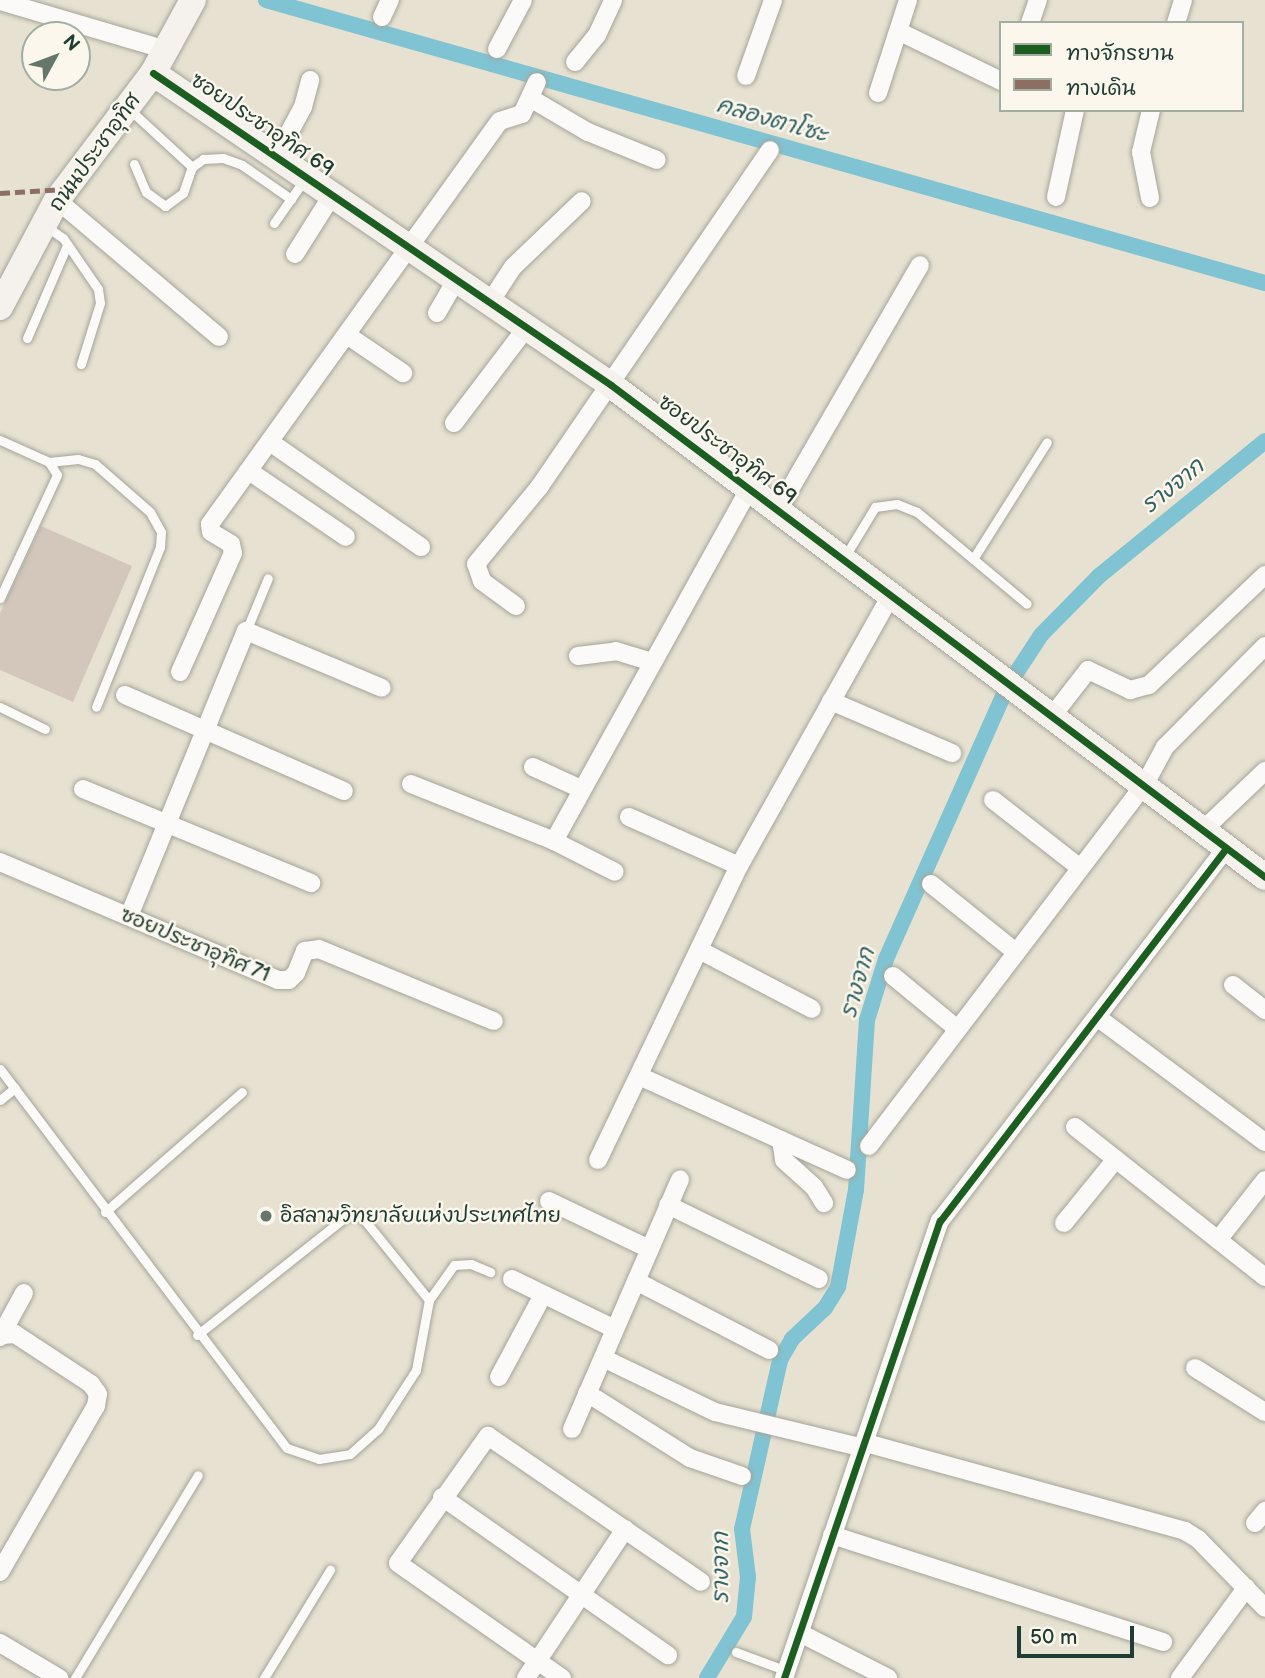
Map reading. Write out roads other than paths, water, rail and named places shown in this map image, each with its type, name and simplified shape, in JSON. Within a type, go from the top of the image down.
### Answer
[{"type":"street","name":"ถนนประชาอุทิศ","points":[[0,307],[57,200],[153,73],[193,0]]},
{"type":"street","points":[[497,49],[523,0]]},
{"type":"street","points":[[575,62],[597,35],[613,0]]},
{"type":"street","points":[[746,76],[773,0]]},
{"type":"street","points":[[878,93],[900,32],[908,0]]},
{"type":"street","points":[[1031,21],[1038,0]]},
{"type":"street","points":[[1177,21],[1183,0]]},
{"type":"street","points":[[0,1],[166,50]]},
{"type":"street","points":[[900,32],[999,80]]},
{"type":"street","name":"ซอยประชาอุทิศ 69","points":[[153,73],[611,385],[1265,877]]},
{"type":"street","points":[[276,155],[303,107],[310,80]]},
{"type":"street","points":[[180,672],[233,553],[230,544],[211,532],[210,524],[500,121],[520,116],[533,90],[588,132],[657,160]]},
{"type":"street","points":[[1056,197],[1072,112]]},
{"type":"street","points":[[1150,112],[1140,152],[1150,198]]},
{"type":"street","points":[[516,606],[482,581],[476,564],[540,486],[771,150]]},
{"type":"street","points":[[295,254],[333,194]]},
{"type":"street","points":[[57,200],[219,337]]},
{"type":"street","points":[[490,302],[513,267],[582,201]]},
{"type":"street","points":[[778,510],[920,265]]},
{"type":"street","points":[[437,313],[457,279]]},
{"type":"street","points":[[454,423],[527,327]]},
{"type":"street","points":[[347,335],[403,373]]},
{"type":"street","points":[[270,442],[421,547]]},
{"type":"street","points":[[249,471],[346,537]]},
{"type":"street","points":[[554,841],[580,789],[749,489]]},
{"type":"street","points":[[1053,715],[1088,670],[1130,690],[1149,684],[1265,576]]},
{"type":"street","points":[[598,1160],[701,951],[739,866],[891,595]]},
{"type":"street","points":[[129,916],[246,631],[382,688]]},
{"type":"street","points":[[869,1146],[956,1028],[1144,784],[1183,725],[1265,646]]},
{"type":"street","points":[[578,656],[616,651],[652,662]]},
{"type":"street","points":[[125,695],[344,792]]},
{"type":"street","points":[[831,701],[952,753]]},
{"type":"street","points":[[533,767],[580,789]]},
{"type":"street","points":[[1203,830],[1265,772]]},
{"type":"street","points":[[411,784],[554,841],[615,872]]},
{"type":"street","points":[[83,789],[311,883]]},
{"type":"street","points":[[993,800],[1079,867]]},
{"type":"street","points":[[629,817],[739,866]]},
{"type":"street","points":[[785,1675],[940,1221],[1226,848]]},
{"type":"street","name":"ซอยประชาอุทิศ 71","points":[[0,862],[278,980],[289,980],[296,974],[305,951],[319,949],[494,1021]]},
{"type":"street","points":[[930,884],[1016,952]]},
{"type":"street","points":[[701,951],[813,1009]]},
{"type":"street","points":[[893,976],[956,1028]]},
{"type":"street","points":[[1233,985],[1265,1010]]},
{"type":"street","points":[[1097,1017],[1265,1142]]},
{"type":"street","points":[[639,1076],[847,1170]]},
{"type":"street","points":[[1075,1127],[1265,1277]]},
{"type":"street","points":[[781,1140],[784,1160],[814,1187],[824,1203]]},
{"type":"street","points":[[1064,1223],[1116,1159]]},
{"type":"street","points":[[572,1429],[680,1179]]},
{"type":"street","points":[[1218,1240],[1265,1180]]},
{"type":"street","points":[[549,1201],[649,1249]]},
{"type":"street","points":[[668,1205],[819,1279]]},
{"type":"street","points":[[512,1279],[615,1329]]},
{"type":"street","points":[[636,1281],[769,1350]]},
{"type":"street","points":[[1,1336],[24,1293]]},
{"type":"street","points":[[499,1377],[544,1295]]},
{"type":"street","points":[[0,1572],[96,1406],[98,1394],[91,1384],[15,1334],[1,1336]]},
{"type":"street","points":[[603,1358],[715,1412],[865,1446],[1185,1531],[1265,1608]]},
{"type":"street","points":[[1195,1368],[1265,1412]]},
{"type":"street","points":[[587,1393],[690,1458],[742,1476]]},
{"type":"street","points":[[562,1678],[398,1563],[483,1440],[495,1437],[701,1582]]},
{"type":"street","points":[[442,1497],[668,1655]]},
{"type":"street","points":[[526,1678],[625,1529]]},
{"type":"street","points":[[832,1535],[1163,1642]]},
{"type":"street","points":[[1180,1678],[1246,1588]]},
{"type":"street","points":[[800,1633],[888,1678]]},
{"type":"street","points":[[0,1643],[59,1678]]},
{"type":"lane","points":[[50,21],[51,16]]},
{"type":"lane","points":[[128,108],[192,167]]},
{"type":"lane","points":[[134,164],[146,192],[165,206],[183,193],[192,167],[208,157],[223,158],[242,165],[291,199]]},
{"type":"lane","points":[[274,223],[307,176]]},
{"type":"lane","points":[[44,224],[67,245],[98,289],[100,303],[81,364]]},
{"type":"lane","points":[[27,338],[67,245]]},
{"type":"lane","points":[[0,440],[49,461],[78,458],[95,464],[150,512],[161,532],[160,547],[96,707]]},
{"type":"lane","points":[[973,559],[1047,442]]},
{"type":"lane","points":[[0,598],[57,477],[49,461]]},
{"type":"lane","points":[[843,559],[876,507],[884,503],[917,512],[1027,604]]},
{"type":"lane","points":[[246,631],[268,578]]},
{"type":"lane","points":[[0,707],[44,729]]},
{"type":"lane","points":[[0,1069],[197,1335],[287,1448],[319,1459],[350,1454],[378,1429],[416,1370],[429,1300],[454,1265],[471,1264],[490,1272]]},
{"type":"lane","points":[[0,1100],[15,1088]]},
{"type":"lane","points":[[105,1212],[242,1093]]},
{"type":"lane","points":[[197,1335],[349,1214],[362,1217],[429,1300]]},
{"type":"lane","points":[[75,1678],[198,1475]]},
{"type":"lane","points":[[264,1678],[330,1570]]},
{"type":"lane","points":[[736,1652],[785,1675]]},
{"type":"waterway","name":"คลองตาโซะ","points":[[266,0],[1265,283]]},
{"type":"waterway","name":"รางจาก","points":[[707,1678],[744,1617],[748,1577],[742,1529],[780,1360],[792,1339],[825,1308],[838,1287],[856,1190],[867,1020],[886,959],[1007,687],[1041,635],[1099,576],[1265,441]]},
{"type":"place","name":"อิสลามวิทยาลัยแห่งประเทศไทย","points":[[266,1216]]}]
